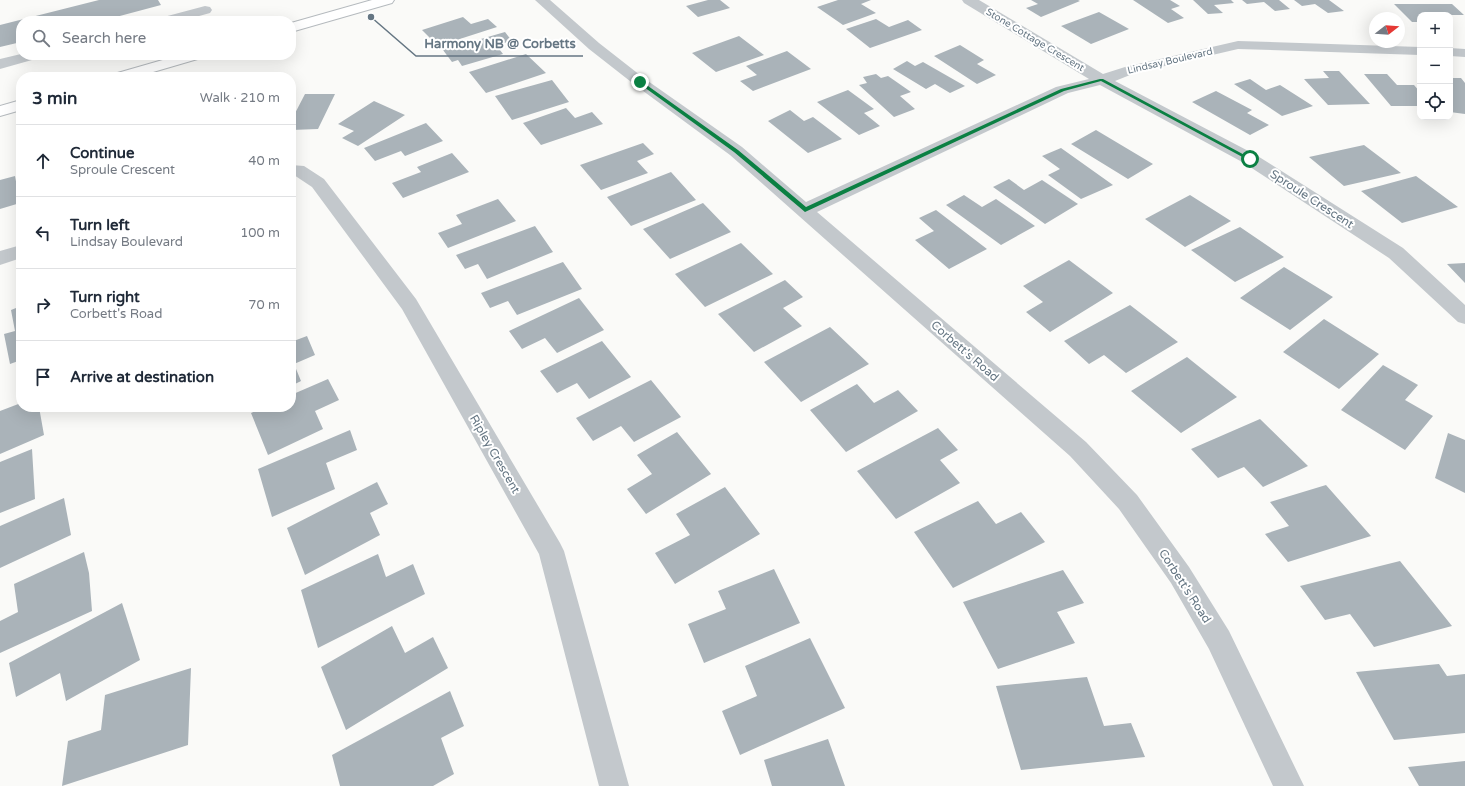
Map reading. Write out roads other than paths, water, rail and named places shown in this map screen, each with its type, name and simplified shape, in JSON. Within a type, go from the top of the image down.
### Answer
[{"type":"main road","points":[[296,27],[387,0]]},
{"type":"main road","points":[[136,72],[178,60]]},
{"type":"main road","points":[[0,111],[16,106]]},
{"type":"street","name":"Corbett's Road","points":[[542,0],[594,46],[640,82],[736,151],[805,210],[1078,450],[1128,502],[1180,576],[1219,640],[1289,786]]},
{"type":"street","name":"Stone Cottage Crescent","points":[[969,0],[1102,80]]},
{"type":"street","points":[[183,16],[205,10]]},
{"type":"street","name":"Lindsay Boulevard","points":[[805,210],[1062,90],[1102,80],[1130,70],[1238,45],[1417,51]]},
{"type":"street","points":[[1453,52],[1465,53]]},
{"type":"street","points":[[0,64],[16,60]]},
{"type":"street","name":"Sproule Crescent","points":[[1102,80],[1250,159],[1396,253],[1465,317]]},
{"type":"street","name":"Ripley Crescent","points":[[296,170],[318,183],[409,304],[551,551],[614,786]]},
{"type":"street","points":[[0,258],[16,253]]},
{"type":"place","name":"Harmony NB @ Corbetts","points":[[371,17]]}]
